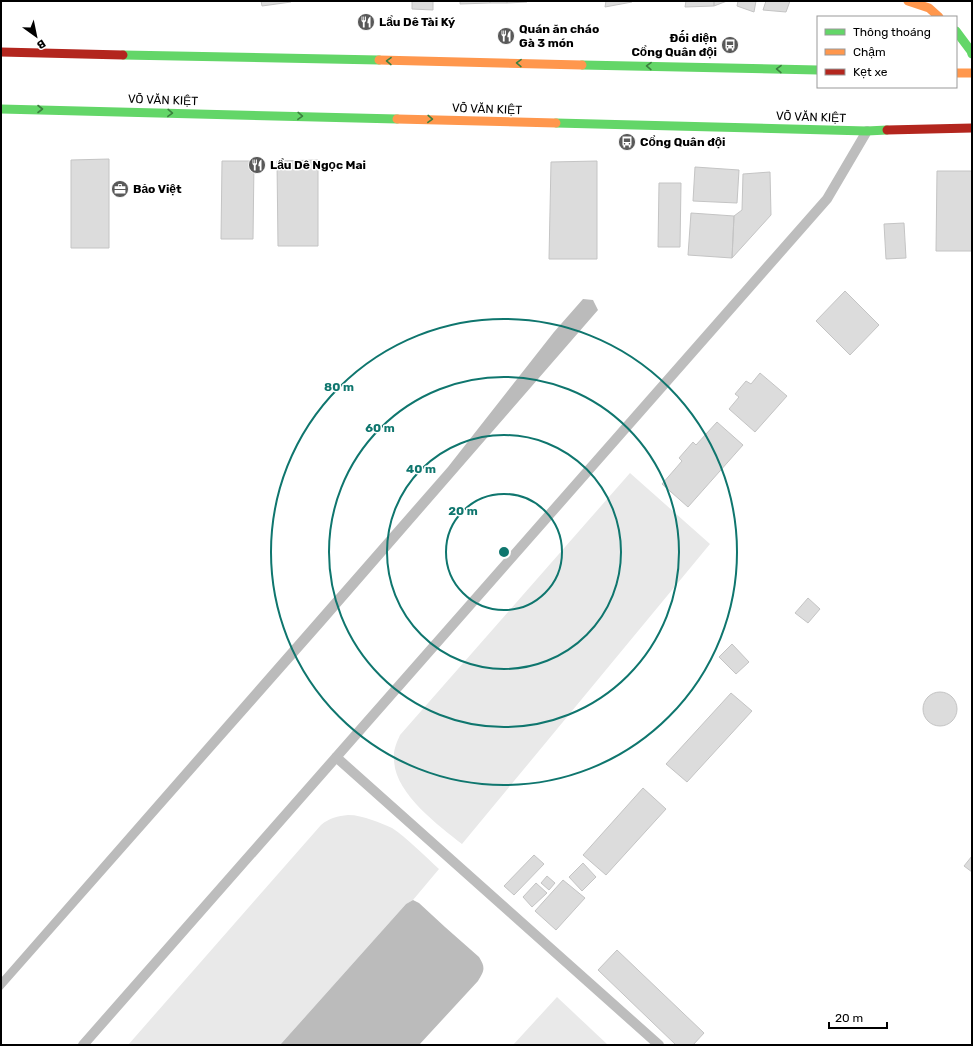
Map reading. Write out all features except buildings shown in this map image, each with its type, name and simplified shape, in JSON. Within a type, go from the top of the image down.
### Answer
[{"type":"main road","points":[[908,1],[929,8],[938,16]]},
{"type":"main road","points":[[957,32],[972,54]]},
{"type":"main road","points":[[1,52],[817,70]]},
{"type":"main road","points":[[957,73],[972,73]]},
{"type":"main road","name":"VÕ VĂN KIỆT","points":[[1,109],[88,110],[867,131],[972,128]]},
{"type":"lane","points":[[83,1045],[827,199],[867,131]]},
{"type":"lane","points":[[336,757],[659,1045]]},
{"type":"shaded area","points":[[583,299],[593,300],[598,310],[325,624],[1,991],[1,978],[448,467],[554,332]]},
{"type":"shaded area","points":[[630,473],[710,544],[462,844],[430,818],[409,796],[401,784],[396,772],[394,756],[400,735]]},
{"type":"shaded area","points":[[348,815],[366,818],[392,828],[410,842],[439,869],[413,900],[406,904],[280,1045],[128,1045],[321,825],[334,818]]},
{"type":"shaded area","points":[[413,900],[419,903],[479,957],[483,964],[483,969],[482,975],[478,981],[419,1045],[280,1045],[406,904]]},
{"type":"shaded area","points":[[557,997],[608,1045],[513,1045]]},
{"type":"traffic: fast","points":[[957,32],[972,54]]},
{"type":"traffic: fast","points":[[123,55],[379,60]]},
{"type":"traffic: fast","points":[[582,65],[817,70]]},
{"type":"traffic: fast","points":[[1,109],[397,119]]},
{"type":"traffic: fast","points":[[556,123],[867,131],[887,130]]},
{"type":"traffic: slow","points":[[908,1],[929,8],[938,16]]},
{"type":"traffic: slow","points":[[379,60],[582,65]]},
{"type":"traffic: slow","points":[[957,73],[972,73]]},
{"type":"traffic: slow","points":[[397,119],[556,123]]},
{"type":"traffic: jam","points":[[1,52],[123,55]]},
{"type":"traffic: jam","points":[[887,130],[972,128]]},
{"type":"place","name":"Lẩu Dê Tài Ký","points":[[366,22]]},
{"type":"place","name":"Quán ăn cháo Gà 3 món","points":[[506,36]]},
{"type":"place","name":"Đối diện Cổng Quân đội","points":[[730,45]]},
{"type":"place","name":"Cổng Quân đội","points":[[627,142]]},
{"type":"place","name":"Lẩu Dê Ngọc Mai","points":[[257,165]]},
{"type":"place","name":"Bảo Việt","points":[[120,189]]}]
